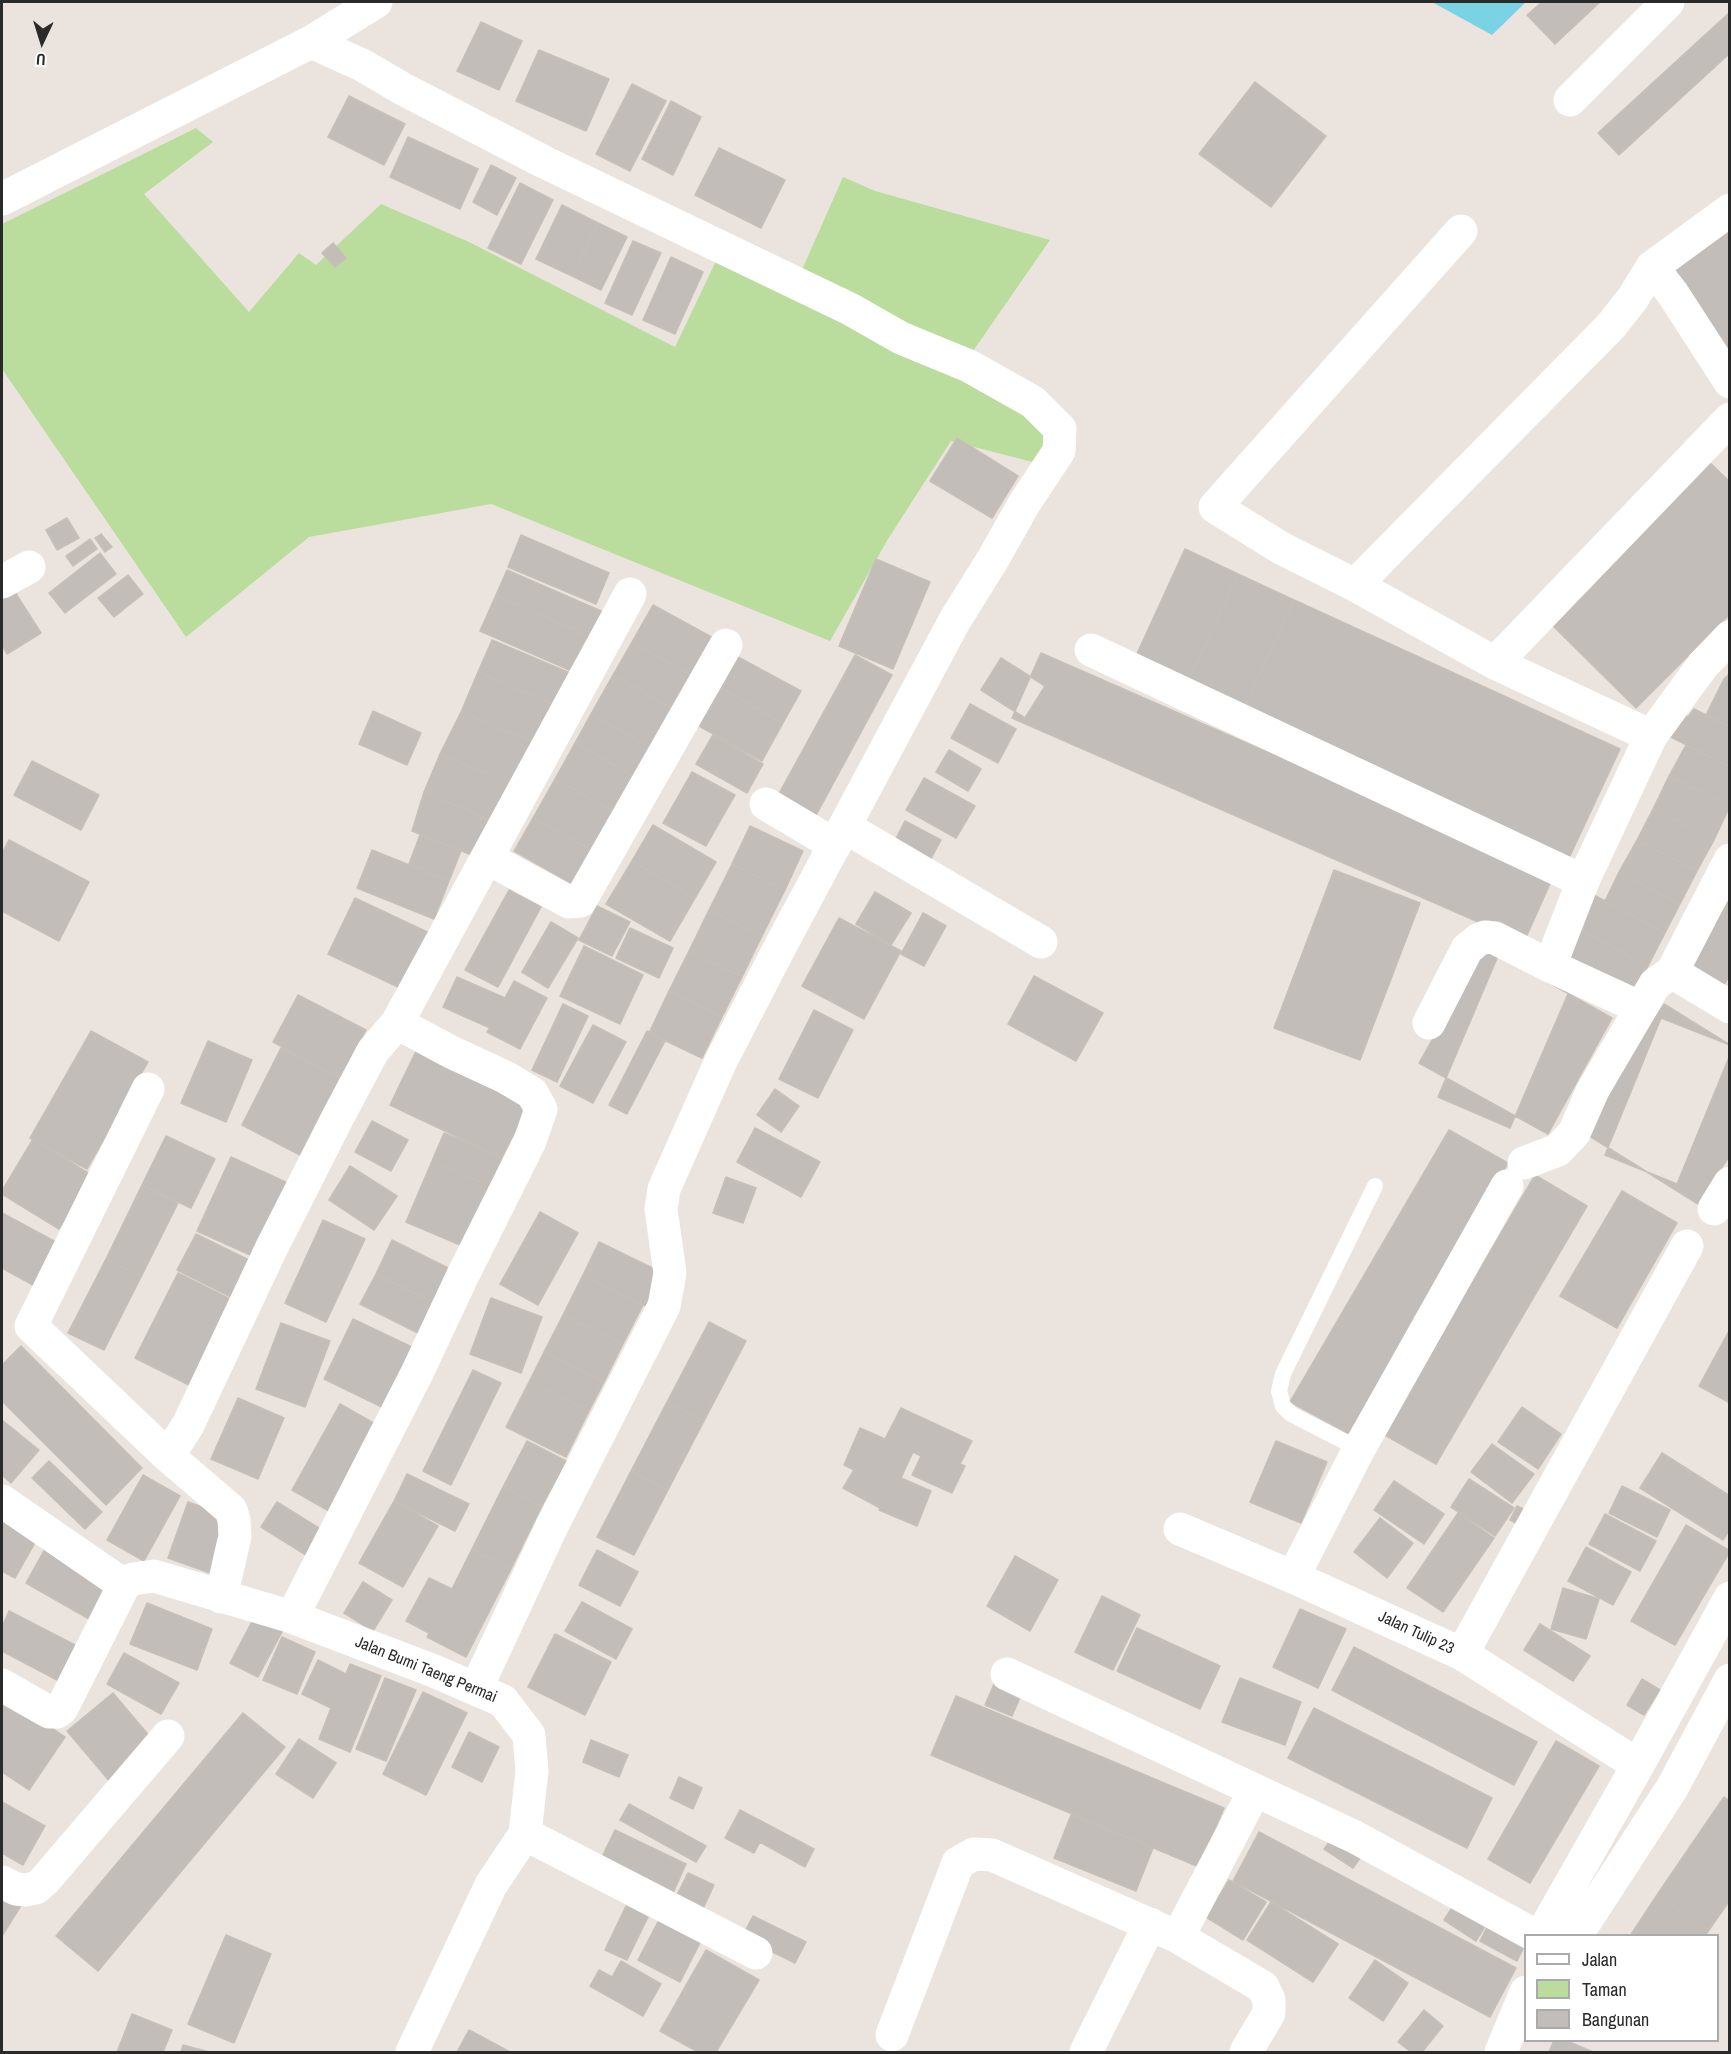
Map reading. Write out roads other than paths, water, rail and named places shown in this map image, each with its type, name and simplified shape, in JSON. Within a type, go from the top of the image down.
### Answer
[{"type":"street","points":[[2,199],[310,42],[376,2]]},
{"type":"street","points":[[1570,100],[1668,2]]},
{"type":"street","points":[[310,42],[362,65],[402,89],[544,162],[850,309],[901,338],[969,366],[1033,402],[1060,429],[1059,451],[1024,504],[955,620],[720,1063],[664,1189],[661,1209],[670,1273],[664,1306],[552,1526],[476,1689]]},
{"type":"street","points":[[1355,585],[1611,326],[1633,298],[1652,267],[1730,210]]},
{"type":"street","points":[[1461,231],[1215,507],[1281,548],[1355,585],[1495,663],[1651,736]]},
{"type":"street","points":[[1652,267],[1673,294],[1730,382]]},
{"type":"street","points":[[1495,663],[1730,419]]},
{"type":"street","points":[[168,1456],[188,1425],[271,1249],[373,1051],[397,1023],[630,594]]},
{"type":"street","points":[[1550,966],[1583,881],[1651,736],[1703,665],[1730,637]]},
{"type":"street","points":[[487,858],[569,902],[580,901],[726,645]]},
{"type":"street","points":[[1091,650],[1583,881]]},
{"type":"street","points":[[766,804],[840,836],[1041,942]]},
{"type":"street","points":[[1293,1577],[1359,1449],[1516,1175],[1558,1149],[1574,1133],[1593,1090],[1655,984],[1672,972],[1730,860]]},
{"type":"street","points":[[1429,1023],[1467,949],[1485,937],[1495,938],[1641,1008]]},
{"type":"street","points":[[1672,972],[1730,1007]]},
{"type":"street","points":[[292,1617],[417,1373],[530,1141],[541,1109],[532,1093],[397,1023]]},
{"type":"street","points":[[148,1089],[31,1326],[168,1456],[231,1510],[235,1536],[221,1597]]},
{"type":"street","points":[[1462,1654],[1687,1246]]},
{"type":"street","points":[[2,1501],[124,1585],[62,1708],[49,1712],[2,1685]]},
{"type":"street","name":"Jalan Tulip 23","points":[[1180,1529],[1293,1577],[1462,1654],[1638,1765]]},
{"type":"street","name":"Jalan Bumi Taeng Permai","points":[[124,1585],[134,1579],[154,1576],[292,1617],[503,1701],[529,1735],[532,1771],[525,1834],[491,1885],[412,2052]]},
{"type":"street","points":[[1540,1934],[1638,1765],[1730,1598]]},
{"type":"street","points":[[1007,1674],[1355,1837],[1537,1934]]},
{"type":"street","points":[[1577,1934],[1672,1788],[1730,1680]]},
{"type":"street","points":[[1672,1703],[1705,1726]]},
{"type":"street","points":[[2,1882],[16,1889],[25,1890],[36,1888],[41,1884],[168,1736]]},
{"type":"street","points":[[1086,2052],[1255,1790]]},
{"type":"street","points":[[525,1834],[756,1953]]},
{"type":"street","points":[[892,2035],[958,1863],[974,1854],[992,1855],[1164,1930],[1263,1987],[1269,2000],[1269,2013],[1246,2052]]},
{"type":"street","points":[[1501,2052],[1524,1997]]},
{"type":"lane","points":[[1359,1449],[1291,1414],[1283,1406],[1279,1391],[1283,1374],[1375,1186]]},
{"type":"water","points":[[1432,2],[1526,2],[1492,35]]}]
